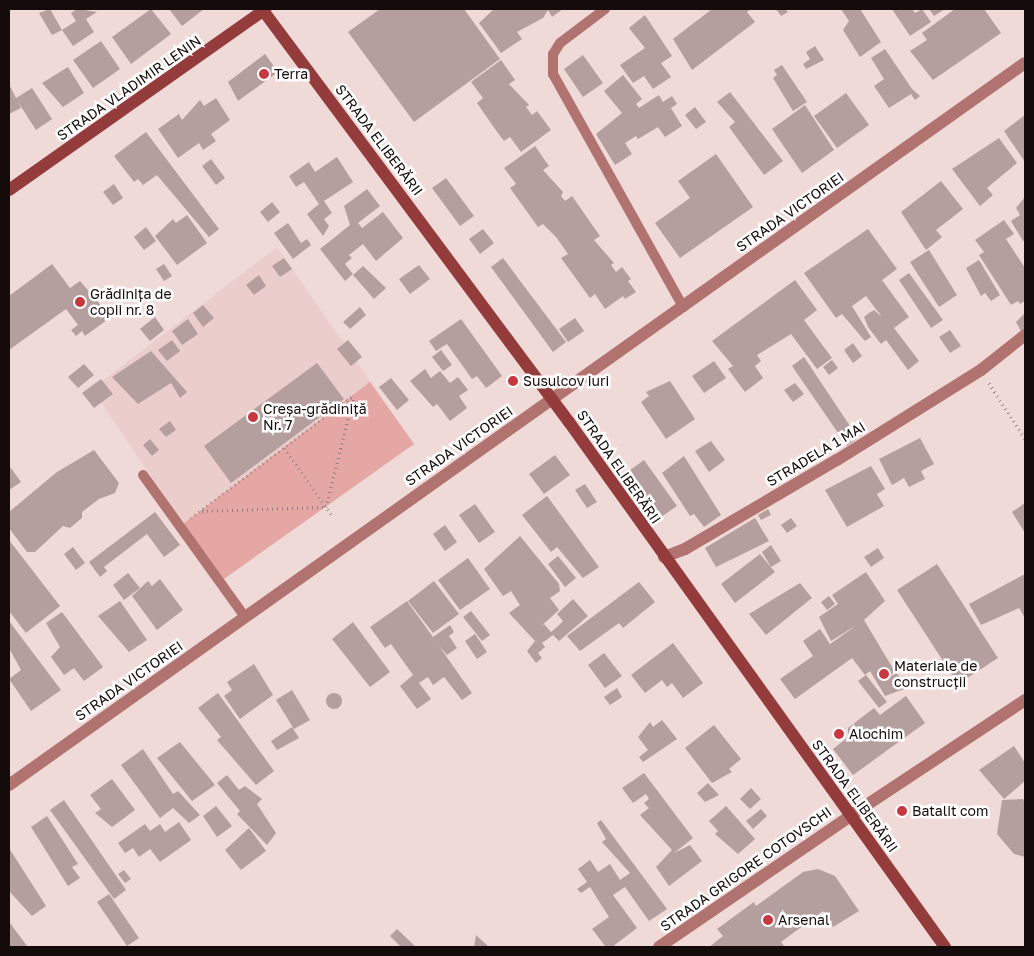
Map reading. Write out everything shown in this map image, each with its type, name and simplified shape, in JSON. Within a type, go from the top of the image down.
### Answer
[{"type":"main road","name":"STRADA VLADIMIR LENIN","points":[[9,190],[264,9]]},
{"type":"main road","name":"STRADA ELIBERĂRII","points":[[264,9],[552,399],[945,947]]},
{"type":"street","name":"STRADA VICTORIEI","points":[[9,785],[1025,63]]},
{"type":"street","name":"STRADELA 1 MAI","points":[[664,557],[685,549],[837,460],[981,370],[1025,336]]},
{"type":"street","name":"STRADA GRIGORE COTOVSCHI","points":[[659,947],[850,816],[1025,700]]},
{"type":"lane","points":[[605,9],[560,43],[553,54],[553,74],[683,307]]},
{"type":"lane","points":[[143,475],[245,617]]},
{"type":"path","points":[[981,370],[1025,439]]},
{"type":"path","points":[[354,395],[326,507],[202,511],[354,395]]},
{"type":"path","points":[[284,448],[332,515]]},
{"type":"shaded area","name":"Creșa-grădiniță Nr. 7","points":[[277,247],[414,444],[221,581],[92,389]]},
{"type":"shaded area","points":[[370,382],[414,444],[221,581],[183,524]]},
{"type":"building","points":[[50,9],[62,30],[52,35],[39,13]]},
{"type":"building","points":[[77,9],[97,12],[86,19],[94,32],[73,46],[62,30],[76,21],[71,13]]},
{"type":"building","points":[[151,9],[171,34],[131,64],[112,37]]},
{"type":"building","points":[[169,9],[204,9],[182,26]]},
{"type":"building","points":[[380,9],[464,9],[500,59],[414,122],[348,32]]},
{"type":"building","points":[[494,9],[563,9],[552,17],[548,10],[543,18],[517,32],[522,39],[501,53],[479,23]]},
{"type":"building","points":[[712,9],[751,9],[747,12],[755,22],[692,70],[673,39]]},
{"type":"building","points":[[776,9],[785,9],[788,12],[781,16]]},
{"type":"building","points":[[841,9],[860,9],[881,42],[860,57],[843,30],[849,21]]},
{"type":"building","points":[[892,9],[912,9],[915,13],[922,9],[931,22],[910,36]]},
{"type":"building","points":[[929,9],[945,9],[934,16]]},
{"type":"building","points":[[955,9],[984,9],[1001,33],[933,80],[910,51],[927,40],[922,33]]},
{"type":"building","points":[[645,15],[672,56],[661,63],[671,77],[653,89],[644,76],[633,83],[620,65],[645,48],[629,28]]},
{"type":"building","points":[[101,41],[120,69],[93,88],[73,60]]},
{"type":"building","points":[[815,46],[824,60],[806,69],[803,64],[810,59],[806,52]]},
{"type":"building","points":[[885,49],[912,89],[920,96],[915,100],[911,94],[889,108],[874,86],[884,79],[871,58]]},
{"type":"building","points":[[265,54],[278,72],[238,101],[228,82]]},
{"type":"building","points":[[583,55],[603,83],[583,97],[564,69]]},
{"type":"building","points":[[501,60],[515,80],[509,84],[529,105],[526,107],[532,115],[537,111],[551,130],[521,152],[510,137],[504,141],[495,129],[477,103],[483,98],[471,82]]},
{"type":"building","points":[[782,65],[807,102],[793,111],[773,78],[777,75],[774,70]]},
{"type":"building","points":[[68,67],[84,93],[63,107],[42,83]]},
{"type":"building","points":[[623,75],[642,99],[636,104],[639,108],[659,95],[663,102],[672,96],[677,104],[671,108],[682,126],[665,137],[658,127],[638,139],[636,136],[625,143],[632,154],[615,165],[596,134],[622,113],[604,91]]},
{"type":"building","points":[[9,84],[16,98],[32,88],[52,119],[36,130],[18,102],[21,108],[9,114]]},
{"type":"building","points":[[730,92],[783,161],[764,175],[729,127],[735,122],[717,102]]},
{"type":"building","points":[[846,93],[869,125],[837,148],[814,116]]},
{"type":"building","points":[[216,98],[230,120],[211,134],[216,141],[203,150],[199,143],[178,158],[158,129],[179,114],[182,120],[200,100],[204,106]]},
{"type":"building","points":[[805,105],[834,150],[802,173],[772,129]]},
{"type":"building","points":[[695,107],[706,122],[696,129],[685,115]]},
{"type":"building","points":[[1025,115],[1025,162],[1004,131]]},
{"type":"building","points":[[146,132],[219,229],[209,237],[157,175],[143,185],[138,179],[134,182],[114,156]]},
{"type":"building","points":[[999,138],[1017,163],[987,188],[993,195],[980,206],[952,169]]},
{"type":"building","points":[[535,146],[549,166],[543,170],[563,192],[561,196],[565,201],[572,196],[600,236],[594,240],[614,263],[611,265],[616,272],[622,267],[631,279],[628,281],[636,292],[625,299],[623,296],[605,309],[595,294],[590,298],[561,258],[568,254],[556,237],[543,224],[538,227],[510,188],[516,184],[504,168]]},
{"type":"building","points":[[716,154],[753,207],[680,258],[655,223],[690,198],[678,181]]},
{"type":"building","points":[[337,157],[353,182],[324,201],[332,213],[324,219],[329,226],[323,236],[307,214],[319,204],[304,182],[296,187],[289,176],[309,162],[315,172]]},
{"type":"building","points":[[211,159],[225,178],[216,185],[202,166]]},
{"type":"building","points":[[446,178],[474,216],[460,226],[432,188]]},
{"type":"building","points":[[941,181],[963,209],[936,230],[942,237],[926,250],[901,212]]},
{"type":"building","points":[[114,184],[123,198],[113,205],[103,192]]},
{"type":"building","points":[[367,189],[380,206],[358,223],[362,228],[383,212],[403,238],[376,261],[363,244],[349,255],[352,258],[345,264],[353,274],[345,281],[320,249],[350,225],[344,206]]},
{"type":"building","points":[[1025,197],[1025,240],[1023,241],[1011,221],[1020,215],[1016,208]]},
{"type":"building","points":[[272,202],[280,212],[268,222],[260,212]]},
{"type":"building","points":[[187,215],[207,243],[177,265],[155,236],[173,219],[176,223]]},
{"type":"building","points":[[1004,220],[1014,234],[1006,239],[1025,268],[1025,301],[1020,304],[1018,301],[1011,305],[979,255],[984,252],[975,240]]},
{"type":"building","points":[[288,223],[301,243],[307,239],[311,245],[293,259],[274,233]]},
{"type":"building","points":[[146,227],[156,241],[144,250],[134,237]]},
{"type":"building","points":[[483,229],[494,243],[480,254],[469,239]]},
{"type":"building","points":[[868,229],[897,269],[882,280],[909,317],[894,328],[919,361],[908,370],[886,340],[881,344],[868,327],[864,317],[869,313],[874,310],[882,317],[866,296],[852,306],[871,337],[865,341],[842,314],[836,318],[804,273]]},
{"type":"building","points":[[929,250],[957,295],[939,307],[910,262]]},
{"type":"building","points":[[284,258],[292,269],[280,277],[272,266]]},
{"type":"building","points":[[503,258],[566,342],[553,352],[491,267]]},
{"type":"building","points":[[979,260],[1000,295],[991,301],[985,293],[981,296],[966,268]]},
{"type":"building","points":[[52,264],[70,288],[80,281],[111,317],[85,336],[82,331],[76,336],[71,330],[78,325],[66,309],[9,350],[9,296]]},
{"type":"building","points":[[164,264],[172,276],[164,281],[156,269]]},
{"type":"building","points":[[419,265],[430,279],[410,294],[399,279]]},
{"type":"building","points":[[363,266],[386,288],[374,299],[353,275]]},
{"type":"building","points":[[909,273],[943,320],[931,328],[899,280]]},
{"type":"building","points":[[259,275],[266,286],[254,295],[246,285]]},
{"type":"building","points":[[795,280],[817,310],[804,320],[832,358],[817,369],[791,334],[757,355],[761,361],[755,366],[763,378],[745,392],[728,369],[733,366],[712,341]]},
{"type":"building","points":[[203,305],[214,318],[203,327],[193,313]]},
{"type":"building","points":[[360,307],[366,315],[350,329],[343,322]]},
{"type":"building","points":[[1025,313],[1025,331],[1022,333],[1016,322]]},
{"type":"building","points":[[155,317],[164,330],[150,341],[140,329]]},
{"type":"building","points":[[575,318],[584,331],[568,342],[559,329]]},
{"type":"building","points":[[188,319],[198,334],[182,345],[172,331]]},
{"type":"building","points":[[461,319],[502,376],[486,388],[477,376],[472,379],[447,344],[436,351],[429,341]]},
{"type":"building","points":[[950,330],[961,346],[950,353],[939,337]]},
{"type":"building","points":[[172,340],[180,351],[167,361],[158,350]]},
{"type":"building","points":[[348,340],[362,357],[351,366],[337,349]]},
{"type":"building","points":[[853,343],[862,356],[853,363],[844,350]]},
{"type":"building","points":[[441,350],[452,365],[443,371],[432,357]]},
{"type":"building","points":[[151,351],[187,392],[180,398],[171,383],[138,404],[112,377]]},
{"type":"building","points":[[804,357],[858,438],[847,446],[792,366]]},
{"type":"building","points":[[832,360],[838,368],[829,375],[823,367]]},
{"type":"building","points":[[714,361],[726,378],[704,393],[692,376]]},
{"type":"building","points":[[317,363],[344,399],[231,483],[204,446]]},
{"type":"building","points":[[84,364],[94,375],[78,388],[68,377]]},
{"type":"building","points":[[425,369],[431,378],[440,371],[450,383],[458,377],[468,390],[459,396],[467,408],[450,421],[437,404],[433,407],[410,381]]},
{"type":"building","points":[[391,378],[409,400],[397,410],[379,387]]},
{"type":"building","points":[[101,379],[113,394],[94,408],[82,393]]},
{"type":"building","points":[[670,381],[695,419],[666,439],[641,402],[649,396],[646,392]]},
{"type":"building","points":[[795,383],[804,394],[793,402],[784,390]]},
{"type":"building","points":[[170,421],[176,430],[166,437],[159,429]]},
{"type":"building","points":[[920,438],[934,464],[921,471],[925,479],[909,487],[904,478],[892,485],[879,459]]},
{"type":"building","points":[[150,439],[159,450],[152,456],[143,445]]},
{"type":"building","points":[[711,441],[725,460],[709,472],[695,451]]},
{"type":"building","points":[[94,450],[119,483],[115,493],[99,499],[82,512],[82,518],[70,528],[63,526],[35,552],[27,552],[9,528],[9,512],[57,472]]},
{"type":"building","points":[[555,455],[570,475],[544,494],[529,474]]},
{"type":"building","points":[[684,456],[721,515],[704,527],[694,514],[690,516],[662,473]]},
{"type":"building","points":[[644,460],[677,506],[658,519],[626,473]]},
{"type":"building","points":[[871,466],[885,489],[877,494],[884,506],[847,527],[825,490]]},
{"type":"building","points":[[11,468],[21,482],[9,490],[9,469]]},
{"type":"building","points":[[585,484],[597,502],[587,508],[575,490]]},
{"type":"building","points":[[547,496],[599,567],[583,578],[557,547],[551,552],[522,515]]},
{"type":"building","points":[[1025,503],[1025,533],[1012,512]]},
{"type":"building","points":[[475,504],[495,532],[479,543],[459,515]]},
{"type":"building","points":[[768,509],[771,515],[761,520],[758,515]]},
{"type":"building","points":[[155,512],[180,545],[164,557],[147,534],[104,567],[107,571],[100,577],[89,562]]},
{"type":"building","points":[[755,518],[769,541],[716,567],[705,548]]},
{"type":"building","points":[[791,518],[797,526],[787,533],[781,525]]},
{"type":"building","points":[[445,525],[457,542],[445,551],[433,534]]},
{"type":"building","points":[[520,536],[559,584],[560,591],[550,598],[559,610],[540,627],[544,624],[551,632],[557,627],[563,621],[557,614],[573,599],[588,616],[559,641],[553,635],[542,643],[545,647],[538,653],[542,658],[536,663],[527,651],[535,641],[509,613],[520,605],[511,591],[503,596],[484,569]]},
{"type":"building","points":[[9,540],[60,606],[26,633],[9,611]]},
{"type":"building","points":[[771,545],[781,561],[771,567],[762,552]]},
{"type":"building","points":[[73,547],[85,563],[76,570],[64,554]]},
{"type":"building","points":[[878,548],[884,558],[871,567],[864,557]]},
{"type":"building","points":[[760,554],[775,572],[735,603],[721,584]]},
{"type":"building","points":[[558,556],[576,578],[565,587],[548,564]]},
{"type":"building","points":[[468,558],[490,589],[460,610],[438,580]]},
{"type":"building","points":[[937,564],[998,658],[958,684],[897,590]]},
{"type":"building","points":[[866,572],[885,601],[864,620],[895,672],[885,679],[897,673],[907,688],[885,696],[870,671],[865,675],[852,658],[795,699],[780,679],[813,656],[803,641],[820,629],[830,644],[857,625],[831,641],[819,617],[838,604],[832,595]]},
{"type":"building","points":[[128,573],[140,588],[124,600],[113,585]]},
{"type":"building","points":[[1025,574],[1025,618],[1019,608],[981,625],[969,604]]},
{"type":"building","points":[[160,579],[183,610],[157,630],[132,596],[148,581],[152,586]]},
{"type":"building","points":[[434,581],[459,614],[433,633],[408,601]]},
{"type":"building","points":[[639,582],[655,602],[623,628],[619,623],[580,651],[567,636]]},
{"type":"building","points":[[800,583],[812,598],[766,635],[749,614]]},
{"type":"building","points":[[829,596],[835,604],[827,610],[821,602]]},
{"type":"building","points":[[120,601],[147,640],[129,652],[98,616]]},
{"type":"building","points":[[407,601],[433,637],[450,625],[454,632],[449,636],[457,648],[447,655],[439,646],[472,693],[462,700],[444,677],[433,685],[428,677],[419,683],[431,699],[417,709],[400,686],[413,675],[391,644],[385,648],[370,627]]},
{"type":"building","points":[[471,611],[490,635],[482,641],[463,617]]},
{"type":"building","points":[[62,612],[103,667],[84,681],[74,668],[64,675],[51,657],[60,647],[46,623]]},
{"type":"building","points":[[9,621],[61,690],[31,711],[9,679],[21,670],[9,648]]},
{"type":"building","points":[[353,622],[390,672],[370,687],[332,639]]},
{"type":"building","points":[[475,634],[487,652],[477,659],[465,641]]},
{"type":"building","points":[[673,643],[703,683],[683,698],[672,683],[667,687],[662,680],[645,693],[631,675]]},
{"type":"building","points":[[604,653],[622,676],[605,688],[588,665]]},
{"type":"building","points":[[254,664],[273,695],[240,719],[224,696],[232,690],[227,682]]},
{"type":"building","points":[[866,675],[887,702],[879,708],[858,681]]},
{"type":"building","points":[[617,688],[622,697],[610,705],[604,697]]},
{"type":"building","points":[[292,690],[310,720],[294,729],[276,700]]},
{"type":"building","points":[[218,693],[274,771],[256,785],[217,740],[221,737],[198,708]]},
{"type":"building","points":[[331,693],[337,693],[342,698],[340,707],[331,709],[326,704],[326,698]]},
{"type":"building","points":[[906,696],[925,723],[853,775],[833,749],[848,737],[848,728],[874,708],[880,715]]},
{"type":"building","points":[[662,720],[677,739],[643,762],[639,757],[648,750],[638,737],[650,722],[653,727]]},
{"type":"building","points":[[714,725],[741,759],[729,769],[732,772],[712,783],[685,748]]},
{"type":"building","points":[[292,727],[299,738],[277,750],[271,741]]},
{"type":"building","points":[[180,742],[215,785],[192,801],[157,758]]},
{"type":"building","points":[[1014,746],[1025,763],[1025,781],[1004,799],[979,770]]},
{"type":"building","points":[[143,749],[173,794],[178,791],[200,815],[189,823],[173,808],[160,818],[121,765]]},
{"type":"building","points":[[644,773],[693,838],[674,853],[690,845],[702,861],[669,886],[656,867],[672,850],[640,815],[649,808],[644,803],[649,799],[646,794],[633,803],[622,788]]},
{"type":"building","points":[[227,775],[239,790],[245,786],[262,799],[257,804],[276,833],[267,845],[237,814],[240,811],[217,783]]},
{"type":"building","points":[[112,779],[135,810],[112,827],[95,813],[101,809],[90,795]]},
{"type":"building","points":[[708,783],[719,795],[705,802],[697,793]]},
{"type":"building","points":[[751,788],[761,799],[750,809],[740,799]]},
{"type":"building","points":[[1023,799],[1025,803],[1025,857],[1014,854],[997,834],[1002,800]]},
{"type":"building","points":[[64,800],[126,890],[114,899],[50,810]]},
{"type":"building","points":[[216,806],[232,826],[217,837],[203,816]]},
{"type":"building","points":[[726,806],[755,839],[738,854],[715,834],[718,831],[709,821]]},
{"type":"building","points":[[761,809],[767,816],[753,829],[746,821]]},
{"type":"building","points":[[47,816],[78,864],[72,867],[80,878],[68,886],[31,827]]},
{"type":"building","points":[[601,820],[667,909],[649,921],[625,887],[613,895],[637,928],[612,947],[606,947],[592,929],[609,917],[590,887],[581,893],[577,889],[587,882],[578,869],[590,860],[598,872],[610,864],[620,880],[630,873],[602,842],[606,839],[597,823]]},
{"type":"building","points":[[179,822],[191,840],[160,862],[150,849],[139,857],[133,848],[125,853],[118,843],[145,824],[150,831],[160,824],[165,832]]},
{"type":"building","points":[[249,828],[266,851],[241,870],[225,850]]},
{"type":"building","points":[[9,848],[46,906],[32,916],[9,891]]},
{"type":"building","points":[[818,869],[835,876],[859,911],[833,927],[823,911],[781,942],[785,947],[709,947],[723,936],[717,929],[754,902],[756,906],[803,872]]},
{"type":"building","points":[[124,870],[131,879],[125,883],[118,874]]},
{"type":"building","points":[[109,894],[139,938],[127,946],[97,902]]},
{"type":"building","points":[[10,923],[27,946],[9,947]]},
{"type":"building","points":[[397,929],[416,947],[401,947],[390,936]]},
{"type":"building","points":[[476,935],[489,947],[474,947]]},
{"type":"place","name":"Terra","points":[[264,74]]},
{"type":"place","name":"Grădinița de copii nr. 8","points":[[80,302]]},
{"type":"place","name":"Susulcov iuri","points":[[513,381]]},
{"type":"place","name":"Creșa-grădiniță Nr. 7","points":[[253,417]]},
{"type":"place","name":"Materiale de construcții","points":[[884,674]]},
{"type":"place","name":"Alochim","points":[[839,734]]},
{"type":"place","name":"Batalit com","points":[[902,811]]},
{"type":"place","name":"Arsenal","points":[[768,920]]}]
